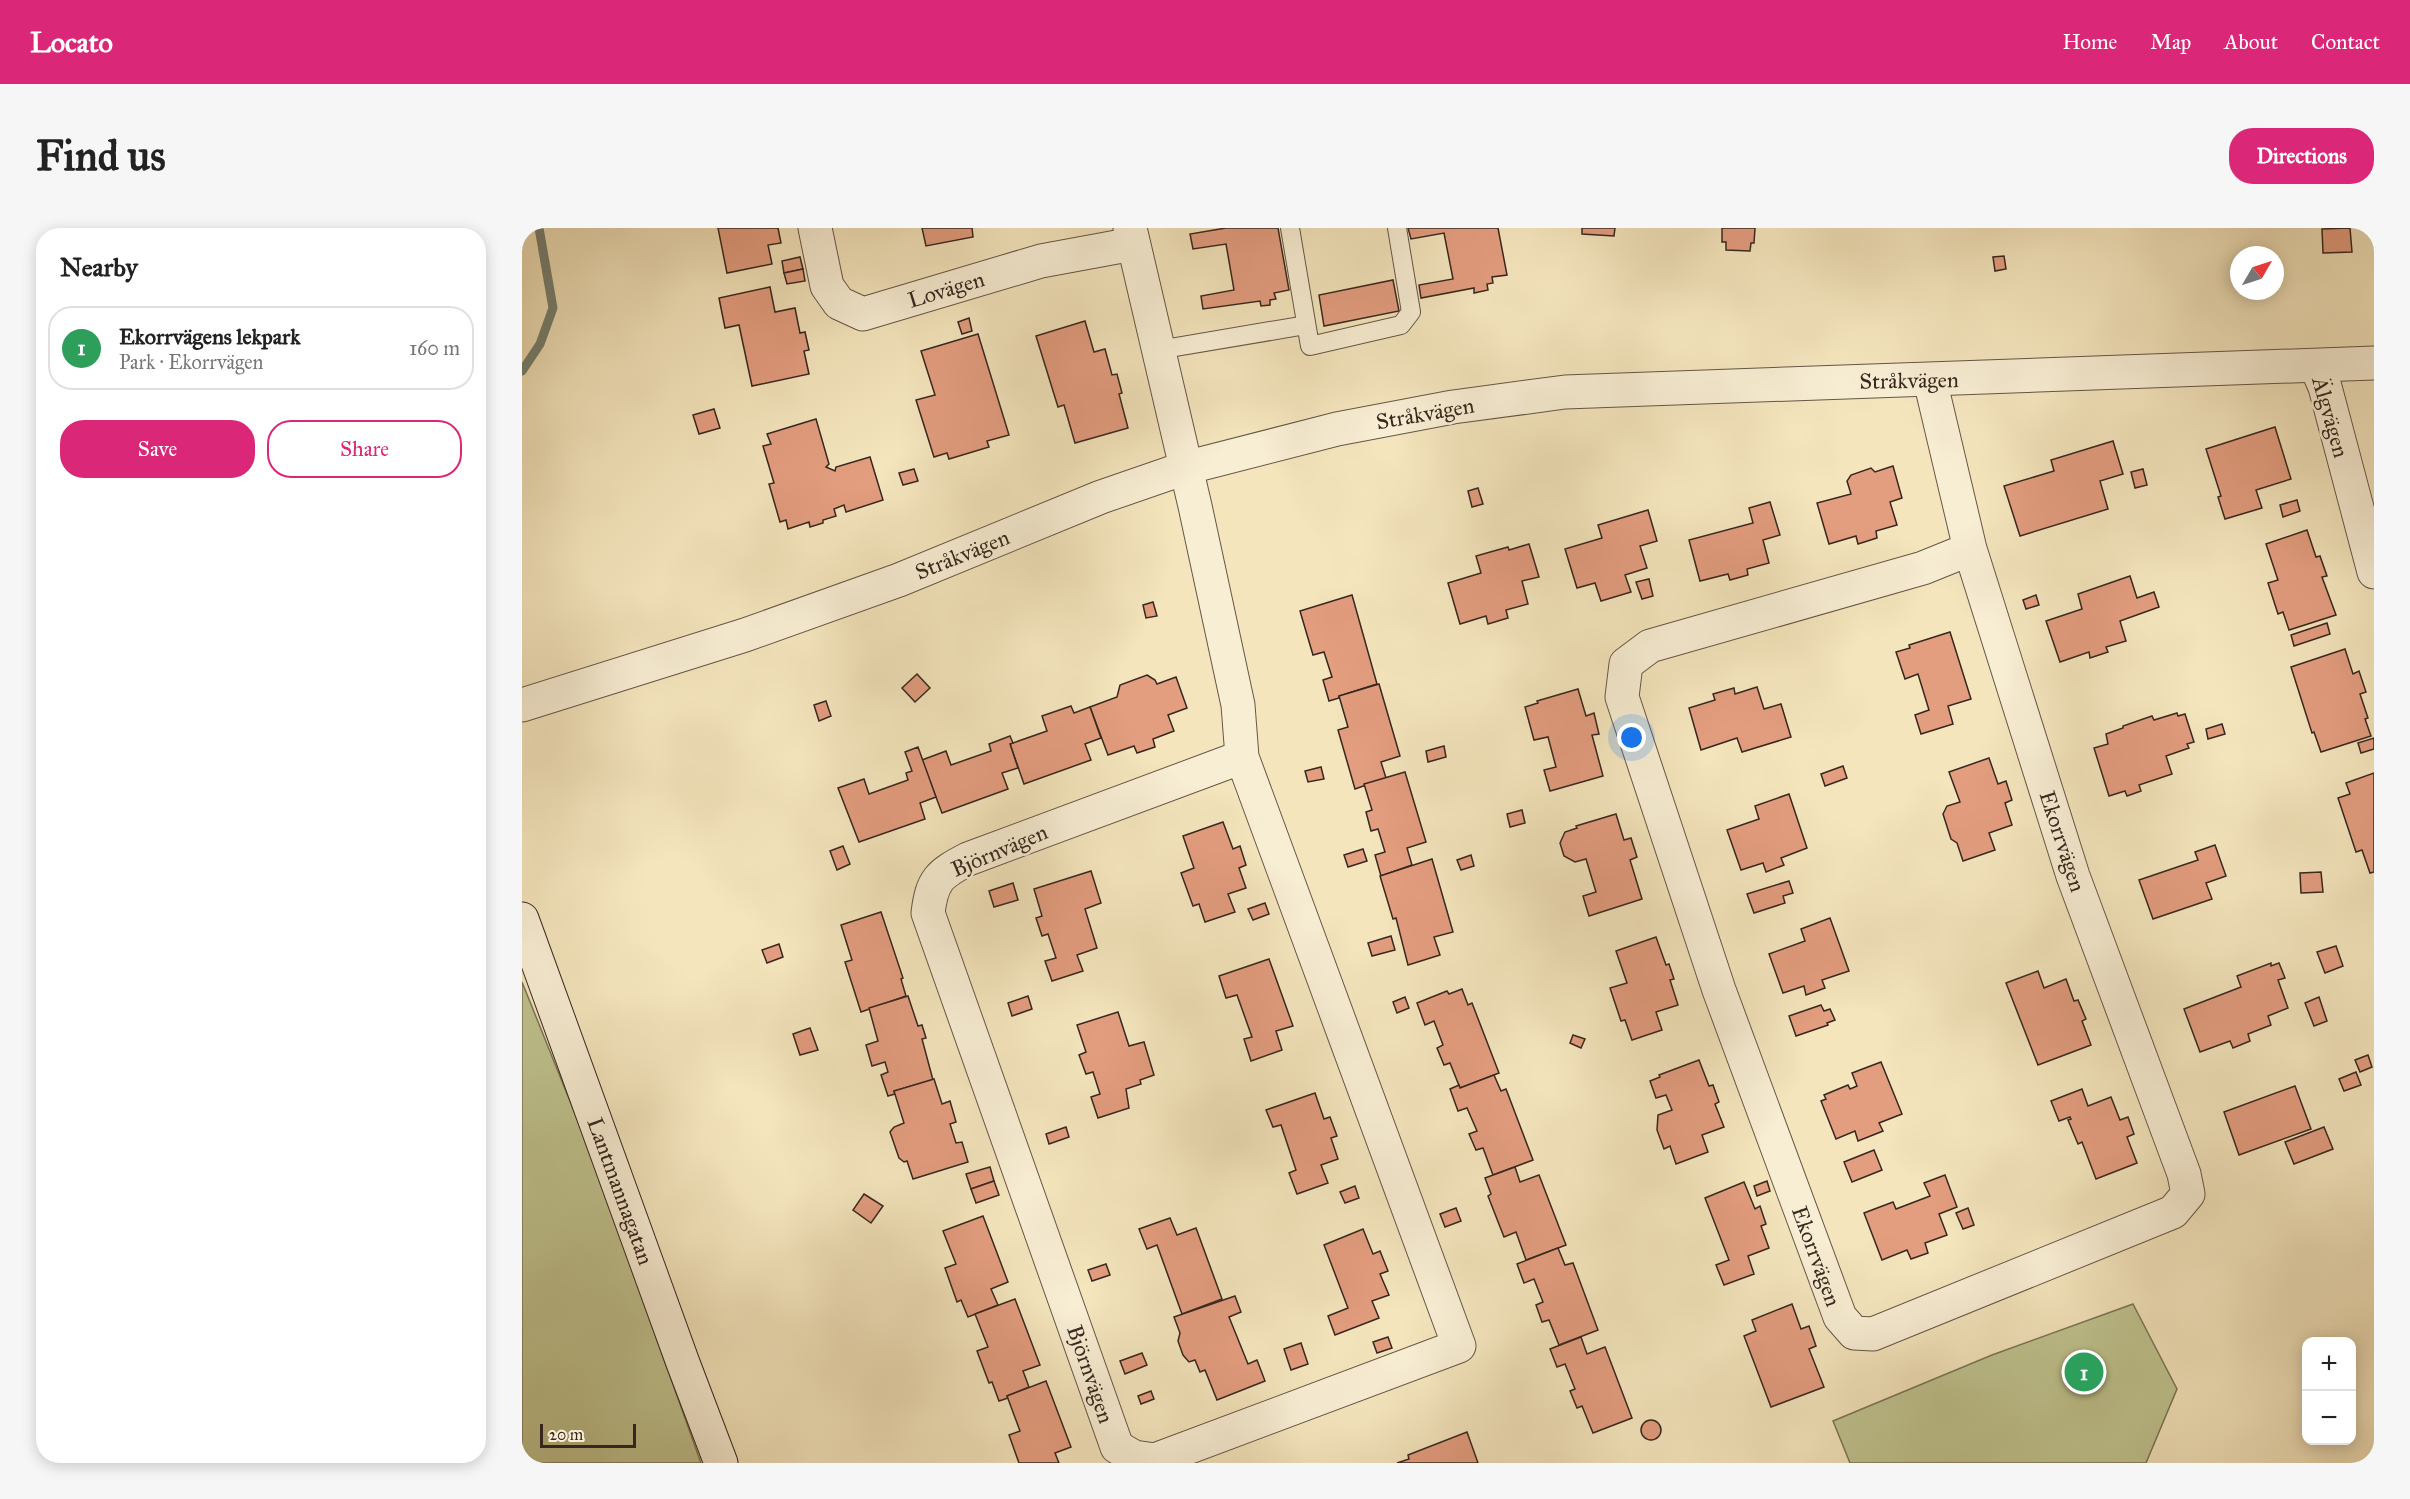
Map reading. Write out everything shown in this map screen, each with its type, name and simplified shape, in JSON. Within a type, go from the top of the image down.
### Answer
[{"type":"street","name":"Lovägen","points":[[815,228],[827,286],[839,303],[863,314],[1132,236],[1185,468]]},
{"type":"street","name":"Stråkvägen","points":[[522,705],[745,635],[888,584],[1101,497],[1185,468],[1337,429],[1453,407],[1565,392],[2374,363]]},
{"type":"street","name":"Älgvägen","points":[[2316,366],[2325,387],[2374,572]]},
{"type":"street","name":"Ekorrvägen","points":[[1930,380],[1970,549],[2073,876],[2184,1174],[2188,1194],[2174,1212],[1874,1334],[1854,1333],[1840,1317],[1719,990],[1622,697],[1626,664],[1650,646],[1923,568],[1970,549]]},
{"type":"street","name":"Björnvägen","points":[[1185,468],[1238,705],[1242,757],[1459,1346],[1155,1460],[1134,1457],[1117,1447],[928,913],[931,890],[947,869],[968,859],[1242,757]]},
{"type":"street","name":"Lantmannagatan","points":[[522,918],[721,1463]]},
{"type":"lane","points":[[1290,228],[1310,346],[1401,325],[1412,312],[1397,228]]},
{"type":"lane","points":[[1158,350],[1306,325]]},
{"type":"green space","points":[[522,982],[588,1146],[701,1463],[522,1463]]},
{"type":"green space","points":[[2133,1304],[2177,1389],[2146,1463],[1850,1463],[1833,1421],[1992,1355]]},
{"type":"building","points":[[718,228],[778,228],[781,243],[768,245],[772,264],[727,273]]},
{"type":"building","points":[[922,228],[972,228],[973,237],[926,246]]},
{"type":"building","points":[[1226,228],[1278,228],[1289,290],[1274,293],[1276,299],[1270,300],[1270,305],[1261,306],[1260,301],[1203,309],[1201,296],[1234,290],[1226,244],[1193,249],[1190,234]]},
{"type":"building","points":[[1408,228],[1498,228],[1507,275],[1492,277],[1493,283],[1487,284],[1488,290],[1474,293],[1474,288],[1421,298],[1419,285],[1453,279],[1444,233],[1411,239]]},
{"type":"building","points":[[1582,228],[1615,228],[1614,236],[1582,234]]},
{"type":"building","points":[[1722,228],[1755,228],[1754,243],[1751,243],[1750,251],[1726,250],[1726,242],[1722,242]]},
{"type":"building","points":[[2350,228],[2352,252],[2323,253],[2322,229]]},
{"type":"building","points":[[2004,256],[2006,269],[1995,271],[1993,257]]},
{"type":"building","points":[[800,257],[803,269],[784,273],[782,261]]},
{"type":"building","points":[[803,269],[805,281],[787,284],[784,273]]},
{"type":"building","points":[[1393,280],[1399,311],[1324,326],[1319,295]]},
{"type":"building","points":[[770,287],[775,312],[795,308],[800,333],[805,332],[809,350],[804,351],[809,374],[752,386],[739,325],[725,328],[719,298]]},
{"type":"building","points":[[969,318],[972,331],[962,334],[958,322]]},
{"type":"building","points":[[1085,321],[1094,352],[1105,349],[1112,375],[1117,374],[1122,393],[1119,394],[1128,428],[1075,443],[1064,405],[1058,407],[1036,336]]},
{"type":"building","points":[[978,334],[1009,435],[987,441],[989,447],[949,459],[947,453],[934,457],[916,400],[935,395],[921,351]]},
{"type":"building","points":[[714,409],[720,428],[699,434],[693,415]]},
{"type":"building","points":[[816,419],[829,464],[826,467],[835,471],[836,467],[870,457],[883,500],[846,512],[844,505],[834,509],[836,516],[823,520],[823,523],[810,527],[809,522],[788,529],[786,520],[780,522],[769,484],[774,483],[763,446],[771,444],[767,434]]},
{"type":"building","points":[[2275,427],[2291,479],[2256,490],[2262,508],[2225,519],[2218,497],[2221,496],[2206,449]]},
{"type":"building","points":[[2113,441],[2123,474],[2100,481],[2108,509],[2020,536],[2004,486],[2054,471],[2051,460]]},
{"type":"building","points":[[1893,466],[1902,498],[1890,502],[1897,525],[1876,531],[1877,538],[1858,544],[1856,536],[1829,544],[1817,503],[1851,494],[1847,481],[1851,475],[1871,468],[1875,472]]},
{"type":"building","points":[[914,469],[918,481],[903,485],[899,473]]},
{"type":"building","points":[[2143,469],[2147,485],[2135,488],[2131,472]]},
{"type":"building","points":[[1478,488],[1483,504],[1472,507],[1468,491]]},
{"type":"building","points":[[2297,500],[2300,511],[2283,517],[2280,505]]},
{"type":"building","points":[[1770,502],[1780,535],[1763,540],[1769,563],[1747,569],[1748,575],[1730,580],[1728,574],[1700,581],[1689,540],[1753,523],[1749,508]]},
{"type":"building","points":[[1648,510],[1657,541],[1640,546],[1647,568],[1625,575],[1631,592],[1601,601],[1595,583],[1577,588],[1565,549],[1602,538],[1598,525]]},
{"type":"building","points":[[2307,530],[2316,557],[2320,556],[2327,576],[2322,577],[2336,615],[2289,630],[2283,612],[2278,614],[2268,583],[2278,580],[2266,544]]},
{"type":"building","points":[[1529,544],[1539,577],[1522,581],[1528,604],[1506,610],[1508,618],[1488,624],[1486,616],[1460,624],[1448,583],[1481,573],[1476,556]]},
{"type":"building","points":[[2130,576],[2137,598],[2154,592],[2159,607],[2120,621],[2126,641],[2106,647],[2108,652],[2090,658],[2089,652],[2060,662],[2046,621],[2082,609],[2078,594]]},
{"type":"building","points":[[1649,579],[1653,596],[1642,599],[1636,582]]},
{"type":"building","points":[[1352,595],[1377,684],[1329,701],[1323,680],[1332,677],[1324,652],[1313,655],[1300,611]]},
{"type":"building","points":[[2036,595],[2039,605],[2026,609],[2023,600]]},
{"type":"building","points":[[1153,602],[1157,616],[1146,618],[1143,605]]},
{"type":"building","points":[[2327,623],[2330,634],[2294,646],[2291,635]]},
{"type":"building","points":[[1950,632],[1971,699],[1948,706],[1953,724],[1921,734],[1915,715],[1929,710],[1918,674],[1905,679],[1896,652],[1910,648],[1909,645]]},
{"type":"building","points":[[2345,649],[2353,674],[2359,671],[2366,692],[2360,694],[2371,736],[2321,752],[2314,732],[2312,733],[2291,667]]},
{"type":"building","points":[[917,674],[930,688],[915,702],[902,688]]},
{"type":"building","points":[[1147,675],[1157,684],[1176,677],[1187,708],[1168,715],[1174,731],[1153,739],[1155,747],[1137,753],[1134,746],[1108,755],[1090,707],[1117,697],[1120,685]]},
{"type":"building","points":[[1379,684],[1400,756],[1381,762],[1386,778],[1355,789],[1338,730],[1348,727],[1339,696]]},
{"type":"building","points":[[1757,687],[1764,709],[1781,704],[1791,737],[1742,752],[1737,738],[1701,750],[1689,708],[1715,700],[1713,694],[1734,688],[1735,694]]},
{"type":"building","points":[[1578,689],[1586,716],[1594,713],[1599,734],[1592,735],[1603,776],[1550,791],[1544,770],[1556,767],[1548,737],[1534,740],[1525,707],[1538,703],[1537,701]]},
{"type":"building","points":[[826,701],[831,716],[819,721],[814,705]]},
{"type":"building","points":[[1071,706],[1074,713],[1090,707],[1101,738],[1085,744],[1091,760],[1024,784],[1010,744],[1047,731],[1042,716]]},
{"type":"building","points":[[2177,713],[2178,716],[2185,714],[2194,742],[2187,744],[2189,748],[2166,756],[2172,774],[2139,785],[2141,791],[2127,796],[2125,791],[2109,796],[2094,748],[2108,744],[2106,734],[2123,728],[2123,726],[2152,716],[2154,720]]},
{"type":"building","points":[[2222,724],[2225,734],[2208,739],[2206,729]]},
{"type":"building","points":[[1010,736],[1013,743],[1010,744],[1018,768],[1002,773],[1008,789],[942,813],[922,760],[946,751],[951,765],[991,751],[989,744]]},
{"type":"building","points":[[2374,738],[2374,749],[2361,753],[2358,743]]},
{"type":"building","points":[[1444,746],[1446,757],[1428,762],[1426,751]]},
{"type":"building","points":[[918,747],[936,797],[920,803],[925,819],[859,842],[838,788],[864,779],[869,794],[908,780],[906,773],[912,771],[905,752]]},
{"type":"building","points":[[1989,758],[1998,784],[2006,781],[2012,800],[2005,803],[2012,825],[1989,833],[1995,850],[1963,861],[1957,843],[1951,839],[1943,814],[1947,806],[1960,802],[1949,772]]},
{"type":"building","points":[[1843,766],[1847,778],[1825,786],[1821,774]]},
{"type":"building","points":[[1321,767],[1324,779],[1308,782],[1305,771]]},
{"type":"building","points":[[1405,772],[1426,842],[1407,848],[1412,865],[1381,876],[1375,855],[1385,852],[1378,829],[1371,831],[1366,812],[1372,810],[1364,784]]},
{"type":"building","points":[[2374,773],[2374,872],[2370,873],[2362,850],[2356,852],[2338,798],[2350,794],[2346,783]]},
{"type":"building","points":[[1789,794],[1807,848],[1781,858],[1784,865],[1766,872],[1763,863],[1741,870],[1727,830],[1759,819],[1755,806]]},
{"type":"building","points":[[1522,810],[1525,823],[1510,827],[1507,814]]},
{"type":"building","points":[[1616,814],[1624,840],[1631,838],[1637,857],[1630,860],[1642,899],[1589,916],[1583,896],[1596,892],[1586,859],[1575,862],[1564,856],[1560,843],[1565,832],[1577,828],[1576,826]]},
{"type":"building","points":[[1223,822],[1233,849],[1240,846],[1246,865],[1239,868],[1246,888],[1228,894],[1235,912],[1205,922],[1199,904],[1193,906],[1181,873],[1194,868],[1183,836]]},
{"type":"building","points":[[2215,845],[2226,876],[2206,883],[2212,899],[2153,919],[2139,880],[2198,860],[2195,852]]},
{"type":"building","points":[[843,846],[850,864],[837,870],[830,851]]},
{"type":"building","points":[[1363,849],[1367,861],[1348,867],[1344,855]]},
{"type":"building","points":[[1471,855],[1474,866],[1461,870],[1457,860]]},
{"type":"building","points":[[1432,859],[1453,932],[1434,937],[1440,955],[1408,965],[1396,918],[1393,919],[1380,876]]},
{"type":"building","points":[[1091,871],[1101,903],[1085,909],[1097,948],[1077,955],[1083,971],[1052,981],[1045,961],[1056,958],[1048,934],[1042,936],[1036,918],[1042,916],[1034,889]]},
{"type":"building","points":[[2321,872],[2323,892],[2301,893],[2300,873]]},
{"type":"building","points":[[1789,881],[1793,893],[1783,896],[1785,903],[1754,913],[1747,894]]},
{"type":"building","points":[[1013,883],[1018,900],[994,907],[989,891]]},
{"type":"building","points":[[1265,903],[1269,914],[1253,920],[1248,909]]},
{"type":"building","points":[[881,912],[903,978],[901,979],[906,996],[861,1012],[845,962],[852,960],[841,925]]},
{"type":"building","points":[[1830,918],[1849,971],[1822,980],[1825,988],[1806,995],[1804,986],[1783,993],[1769,954],[1805,941],[1801,929]]},
{"type":"building","points":[[1391,936],[1395,950],[1372,956],[1368,943]]},
{"type":"building","points":[[1656,937],[1666,965],[1669,964],[1674,979],[1670,980],[1678,1005],[1656,1012],[1662,1030],[1632,1040],[1625,1020],[1621,1021],[1610,988],[1627,983],[1616,951]]},
{"type":"building","points":[[779,944],[783,957],[767,963],[762,950]]},
{"type":"building","points":[[2336,946],[2343,966],[2325,973],[2317,952]]},
{"type":"building","points":[[1269,959],[1293,1026],[1276,1031],[1282,1050],[1251,1061],[1244,1039],[1252,1037],[1237,995],[1226,998],[1219,976]]},
{"type":"building","points":[[2271,963],[2271,966],[2279,963],[2285,978],[2278,980],[2288,1008],[2268,1016],[2271,1025],[2248,1034],[2250,1041],[2233,1048],[2230,1041],[2200,1052],[2184,1009],[2241,987],[2237,976]]},
{"type":"building","points":[[2038,971],[2044,988],[2066,979],[2074,1001],[2078,1000],[2086,1019],[2082,1021],[2091,1045],[2038,1065],[2006,983]]},
{"type":"building","points":[[1462,989],[1468,1005],[1472,1003],[1499,1073],[1460,1088],[1450,1063],[1444,1065],[1437,1048],[1443,1045],[1434,1021],[1425,1025],[1417,1003],[1447,991],[1449,994]]},
{"type":"building","points":[[908,996],[918,1026],[922,1025],[926,1038],[922,1039],[933,1080],[894,1091],[895,1094],[888,1096],[881,1075],[888,1072],[885,1062],[872,1066],[866,1045],[878,1041],[869,1008]]},
{"type":"building","points":[[1028,996],[1032,1009],[1012,1016],[1008,1003]]},
{"type":"building","points":[[1405,997],[1409,1008],[1397,1013],[1393,1002]]},
{"type":"building","points":[[2319,997],[2327,1021],[2314,1026],[2305,1003]]},
{"type":"building","points":[[1821,1005],[1824,1011],[1830,1009],[1835,1020],[1827,1023],[1828,1025],[1796,1036],[1789,1016]]},
{"type":"building","points":[[1118,1012],[1129,1046],[1144,1042],[1154,1075],[1140,1080],[1141,1084],[1126,1089],[1129,1108],[1098,1118],[1091,1097],[1100,1094],[1093,1072],[1086,1074],[1079,1055],[1086,1052],[1077,1025]]},
{"type":"building","points":[[810,1028],[818,1050],[800,1055],[793,1034]]},
{"type":"building","points":[[1573,1035],[1585,1039],[1581,1048],[1570,1043]]},
{"type":"building","points":[[2368,1055],[2372,1067],[2360,1072],[2355,1060]]},
{"type":"building","points":[[1699,1060],[1709,1086],[1713,1085],[1719,1102],[1715,1104],[1724,1127],[1702,1135],[1708,1152],[1676,1164],[1670,1146],[1664,1149],[1657,1130],[1658,1115],[1672,1110],[1666,1095],[1656,1098],[1650,1081],[1660,1077],[1659,1075]]},
{"type":"building","points":[[1881,1062],[1902,1114],[1879,1123],[1883,1131],[1858,1141],[1855,1131],[1836,1139],[1821,1101],[1826,1099],[1824,1095],[1848,1085],[1850,1089],[1857,1086],[1852,1073]]},
{"type":"building","points":[[2356,1072],[2361,1085],[2344,1091],[2339,1079]]},
{"type":"building","points":[[1494,1075],[1501,1091],[1506,1089],[1533,1160],[1493,1175],[1483,1148],[1476,1150],[1469,1134],[1477,1131],[1467,1108],[1458,1111],[1450,1089],[1459,1085],[1460,1088]]},
{"type":"building","points":[[934,1079],[942,1104],[950,1101],[956,1122],[950,1124],[956,1143],[962,1142],[968,1162],[913,1179],[907,1161],[904,1162],[899,1158],[890,1132],[894,1127],[904,1123],[894,1091]]},
{"type":"building","points":[[2295,1086],[2311,1129],[2239,1155],[2224,1112]]},
{"type":"building","points":[[2082,1089],[2088,1106],[2111,1097],[2120,1120],[2128,1117],[2134,1134],[2127,1137],[2137,1163],[2096,1179],[2082,1142],[2078,1144],[2068,1120],[2071,1119],[2070,1117],[2059,1121],[2051,1101]]},
{"type":"building","points":[[1315,1093],[1324,1119],[1330,1117],[1337,1136],[1331,1138],[1338,1159],[1321,1165],[1328,1183],[1297,1194],[1289,1173],[1296,1170],[1281,1125],[1273,1127],[1266,1110]]},
{"type":"building","points":[[1066,1127],[1069,1137],[1049,1144],[1046,1134]]},
{"type":"building","points":[[2324,1127],[2333,1149],[2294,1164],[2285,1142]]},
{"type":"building","points":[[1874,1150],[1882,1170],[1852,1182],[1844,1162]]},
{"type":"building","points":[[990,1167],[994,1181],[971,1189],[966,1174]]},
{"type":"building","points":[[1515,1167],[1520,1182],[1539,1175],[1566,1245],[1526,1260],[1516,1232],[1504,1237],[1488,1196],[1491,1194],[1485,1178]]},
{"type":"building","points":[[1945,1175],[1957,1207],[1939,1214],[1947,1235],[1925,1243],[1928,1253],[1911,1259],[1907,1250],[1882,1260],[1864,1213],[1893,1202],[1896,1209],[1930,1196],[1924,1183]]},
{"type":"building","points":[[994,1181],[999,1195],[976,1203],[971,1189]]},
{"type":"building","points":[[1767,1181],[1770,1191],[1757,1196],[1754,1186]]},
{"type":"building","points":[[1744,1182],[1755,1209],[1760,1206],[1766,1224],[1761,1226],[1769,1248],[1748,1256],[1754,1274],[1724,1285],[1716,1265],[1729,1260],[1705,1198]]},
{"type":"building","points":[[1355,1186],[1359,1198],[1345,1203],[1340,1192]]},
{"type":"building","points":[[864,1194],[883,1206],[871,1223],[853,1210]]},
{"type":"building","points":[[1456,1208],[1461,1221],[1445,1227],[1440,1214]]},
{"type":"building","points":[[1968,1208],[1974,1225],[1963,1229],[1956,1213]]},
{"type":"building","points":[[983,1216],[1008,1282],[991,1289],[998,1305],[968,1317],[961,1300],[957,1302],[945,1268],[956,1264],[943,1231]]},
{"type":"building","points":[[1170,1218],[1177,1235],[1196,1228],[1222,1299],[1182,1314],[1157,1245],[1147,1249],[1139,1229]]},
{"type":"building","points":[[1363,1229],[1373,1254],[1380,1251],[1388,1271],[1380,1274],[1389,1295],[1372,1301],[1379,1318],[1335,1335],[1328,1316],[1348,1308],[1324,1245]]},
{"type":"building","points":[[1558,1248],[1565,1265],[1573,1263],[1598,1330],[1559,1345],[1549,1320],[1542,1322],[1536,1305],[1543,1302],[1534,1279],[1524,1283],[1517,1264]]},
{"type":"building","points":[[1106,1264],[1110,1275],[1092,1281],[1088,1270]]},
{"type":"building","points":[[1235,1296],[1241,1312],[1229,1317],[1248,1364],[1257,1360],[1265,1381],[1217,1400],[1205,1370],[1200,1372],[1195,1360],[1189,1362],[1183,1355],[1178,1341],[1180,1333],[1174,1317]]},
{"type":"building","points":[[1015,1299],[1040,1365],[1023,1371],[1029,1387],[999,1401],[992,1382],[989,1383],[977,1351],[988,1347],[975,1314]]},
{"type":"building","points":[[1792,1304],[1801,1329],[1809,1326],[1816,1346],[1809,1349],[1824,1387],[1771,1407],[1744,1336],[1756,1331],[1752,1320]]},
{"type":"building","points":[[1388,1337],[1392,1348],[1377,1353],[1373,1342]]},
{"type":"building","points":[[1581,1337],[1587,1354],[1605,1347],[1632,1418],[1593,1433],[1582,1406],[1577,1408],[1570,1391],[1575,1389],[1565,1364],[1557,1367],[1550,1349]]},
{"type":"building","points":[[1301,1343],[1308,1364],[1291,1370],[1284,1349]]},
{"type":"building","points":[[1142,1353],[1147,1365],[1125,1374],[1120,1361]]},
{"type":"building","points":[[1046,1381],[1071,1447],[1055,1453],[1059,1463],[1019,1463],[1009,1435],[1020,1431],[1007,1396]]},
{"type":"building","points":[[1151,1391],[1154,1399],[1141,1404],[1138,1396]]},
{"type":"building","points":[[1651,1420],[1658,1423],[1661,1430],[1658,1437],[1651,1440],[1644,1437],[1641,1430],[1644,1423]]},
{"type":"building","points":[[1467,1432],[1478,1463],[1397,1463],[1409,1459],[1408,1455]]},
{"type":"waterway","points":[[522,371],[540,344],[553,308],[539,228]]},
{"type":"place","name":"Ekorrvägens lekpark","points":[[2084,1372]]}]
